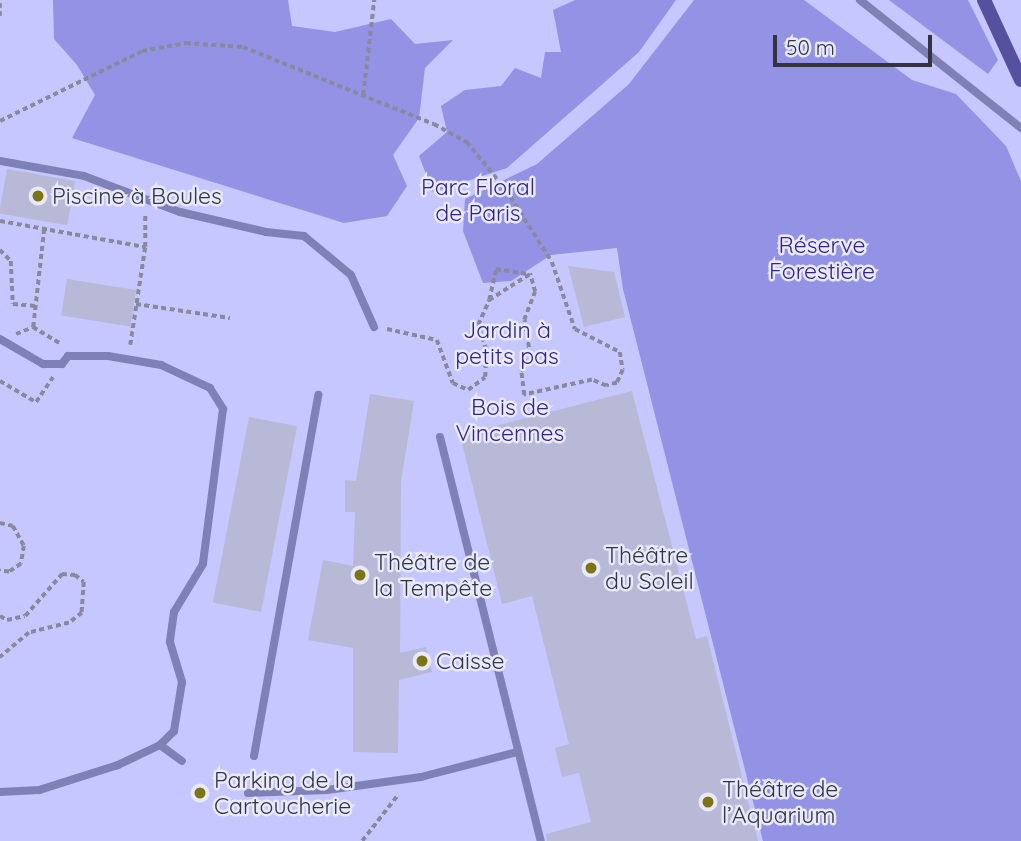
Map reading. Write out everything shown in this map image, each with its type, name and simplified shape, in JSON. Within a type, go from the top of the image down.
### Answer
[{"type":"main road","points":[[984,0],[1021,80]]},
{"type":"lane","points":[[860,0],[1021,128]]},
{"type":"lane","points":[[0,161],[84,176],[146,201],[266,232],[304,236],[351,275],[374,327]]},
{"type":"lane","points":[[0,339],[10,341],[43,363],[128,359],[186,375],[210,388],[223,409],[203,564],[173,612],[170,642],[182,682],[174,732],[160,745],[118,765],[39,790],[0,792]]},
{"type":"lane","points":[[254,757],[318,395]]},
{"type":"lane","points":[[440,437],[541,841]]},
{"type":"lane","points":[[160,745],[182,761]]},
{"type":"lane","points":[[248,793],[327,790],[421,777],[517,752]]},
{"type":"path","points":[[363,95],[374,0]]},
{"type":"path","points":[[0,3],[0,17]]},
{"type":"path","points":[[0,121],[142,51],[186,43],[243,47],[363,95],[467,142],[506,191],[552,262],[575,329],[620,352],[623,369],[617,383],[606,386],[593,380],[524,394],[521,372],[530,356],[524,320],[535,292],[530,274]]},
{"type":"path","points":[[128,359],[145,247],[146,201]]},
{"type":"path","points":[[0,221],[145,247]]},
{"type":"path","points":[[33,327],[44,229]]},
{"type":"path","points":[[0,250],[11,261],[13,304],[36,306]]},
{"type":"path","points":[[374,327],[437,340],[453,383],[468,390],[485,377],[486,350],[478,325],[489,300],[496,269],[530,274]]},
{"type":"path","points":[[489,300],[530,274]]},
{"type":"path","points":[[136,304],[230,318]]},
{"type":"path","points":[[0,381],[36,402],[65,360],[54,336],[33,327],[19,331],[10,341]]},
{"type":"path","points":[[0,523],[13,526],[24,546],[21,564],[9,572],[0,571]]},
{"type":"path","points":[[0,616],[7,620],[25,616],[62,574],[84,582],[82,613],[69,623],[29,634],[0,657]]},
{"type":"path","points":[[362,841],[387,805],[421,777]]},
{"type":"green space","name":"Bois de Vincennes","points":[[0,0],[1021,0],[1021,841],[0,841]]},
{"type":"green space","points":[[53,0],[288,0],[292,26],[335,32],[391,19],[415,44],[453,40],[425,68],[419,118],[393,155],[407,186],[387,216],[344,223],[72,138],[95,95],[77,65],[54,39]]},
{"type":"green space","points":[[575,0],[676,0],[639,52],[507,168],[433,192],[419,156],[447,132],[441,106],[465,90],[501,86],[515,68],[541,78],[545,52],[561,52],[553,10]]},
{"type":"green space","name":"Réserve Forestière","points":[[694,0],[804,0],[912,80],[956,94],[1006,146],[1021,181],[1021,841],[763,841],[623,289],[617,248],[551,255],[511,281],[483,283],[463,231],[465,199],[537,164],[629,84]]},
{"type":"green space","points":[[889,0],[968,0],[998,60],[988,74]]},
{"type":"building","name":"Piscine à Boules","points":[[7,169],[75,181],[67,225],[0,213]]},
{"type":"building","points":[[568,266],[614,272],[625,317],[584,327]]},
{"type":"building","points":[[67,279],[136,290],[130,326],[61,316]]},
{"type":"building","points":[[632,391],[696,639],[707,636],[758,841],[547,841],[546,834],[591,822],[579,773],[562,777],[555,748],[569,744],[532,596],[502,604],[460,435]]},
{"type":"building","name":"Théâtre de la Tempête","points":[[370,394],[414,401],[401,481],[400,653],[426,647],[432,672],[399,680],[398,753],[353,752],[353,648],[308,640],[323,560],[353,566],[355,512],[345,512],[345,480],[356,481]]},
{"type":"building","points":[[249,417],[297,426],[261,612],[213,603]]},
{"type":"place","name":"Piscine à Boules","points":[[38,196]]},
{"type":"place","name":"Théâtre du Soleil","points":[[591,568]]},
{"type":"place","name":"Théâtre de la Tempête","points":[[360,575]]},
{"type":"place","name":"Caisse","points":[[422,661]]},
{"type":"place","name":"Parking de la Cartoucherie","points":[[200,793]]},
{"type":"place","name":"Théâtre de l’Aquarium","points":[[708,802]]},
{"type":"park label","name":"Parc Floral de Paris","points":[[478,200]]},
{"type":"park label","name":"Jardin à petits pas","points":[[507,343]]}]
